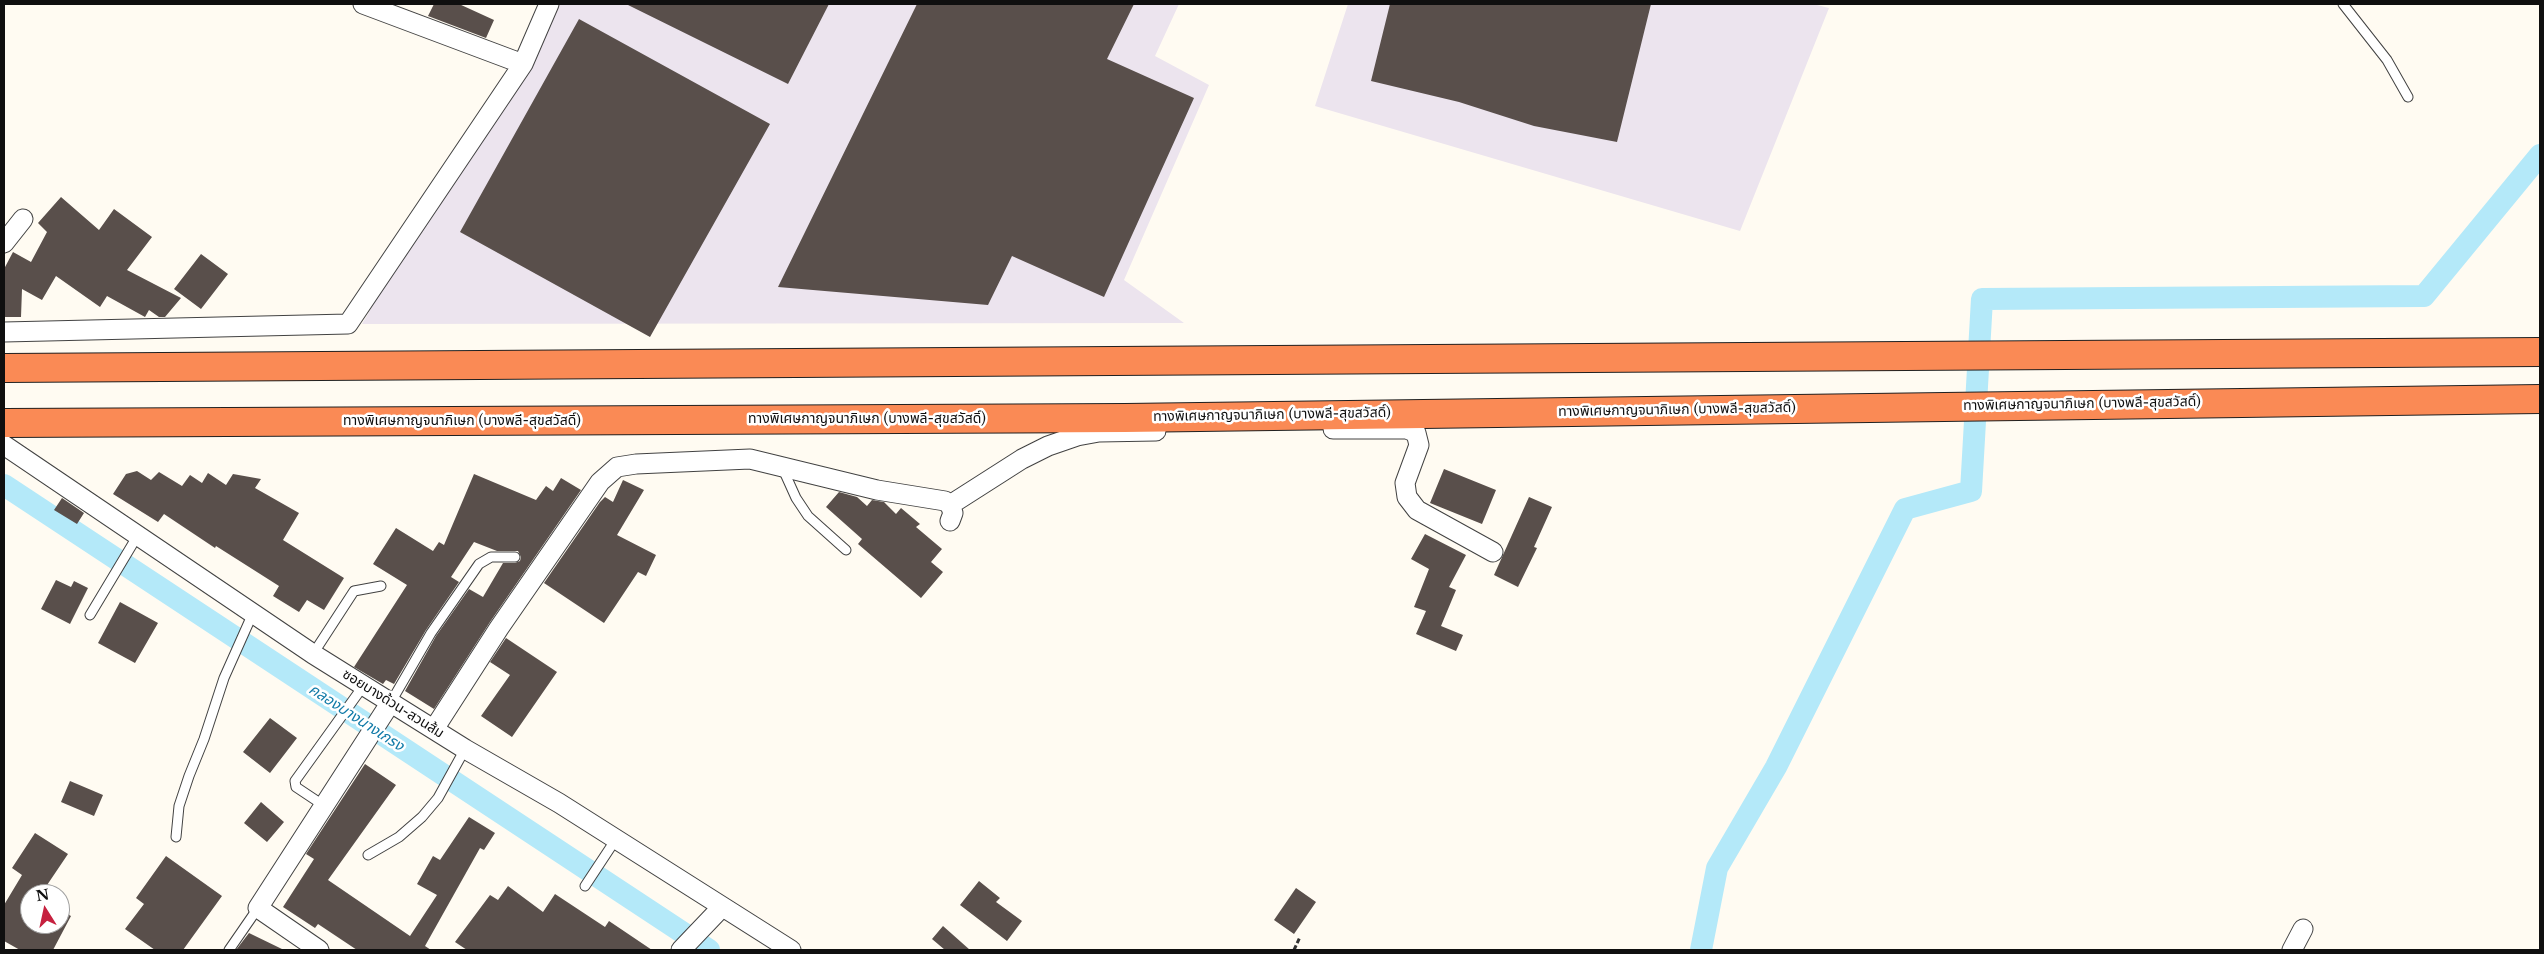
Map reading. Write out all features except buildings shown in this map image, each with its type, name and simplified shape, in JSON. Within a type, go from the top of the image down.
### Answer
[{"type":"highway","points":[[4,368],[2540,352]]},
{"type":"highway","name":"ทางพิเศษกาญจนาภิเษก (บางพลี-สุขสวัสดิ์)","points":[[4,424],[1125,418],[2540,399]]},
{"type":"highway","points":[[2381,401],[2540,417]]},
{"type":"street","points":[[364,4],[522,64]]},
{"type":"street","points":[[4,332],[348,324],[522,64],[549,4]]},
{"type":"street","points":[[4,243],[23,219]]},
{"type":"street","points":[[434,729],[499,628],[600,482],[617,467],[636,464],[750,459],[876,490],[937,498],[950,513],[1022,458],[1077,436],[1099,432],[1407,429],[1416,432],[1419,445],[1405,483],[1407,497],[1417,510],[1494,552]]},
{"type":"street","name":"ซอยบางด้วน-สวนส้ม","points":[[4,445],[134,540],[250,619],[313,654],[358,692],[391,702],[434,729],[461,756],[611,846],[722,907],[791,950]]},
{"type":"street","points":[[319,950],[258,908],[376,722],[391,702]]},
{"type":"street","points":[[681,950],[722,907]]},
{"type":"street","points":[[2292,950],[2303,929]]},
{"type":"lane","points":[[2343,4],[2387,60],[2408,96]]},
{"type":"lane","points":[[782,467],[796,498],[808,516],[846,550]]},
{"type":"lane","points":[[90,616],[134,540]]},
{"type":"lane","points":[[391,702],[431,632],[479,564],[491,557],[515,557]]},
{"type":"lane","points":[[313,654],[354,591],[381,586]]},
{"type":"lane","points":[[176,837],[179,806],[236,649],[250,619]]},
{"type":"lane","points":[[323,805],[298,790],[294,784],[312,754],[358,692]]},
{"type":"lane","points":[[368,855],[399,837],[422,817],[447,782],[461,756]]},
{"type":"lane","points":[[587,883],[611,846]]},
{"type":"lane","points":[[229,950],[258,908]]},
{"type":"path","points":[[1294,950],[1300,937]]},
{"type":"shaded area","points":[[548,4],[1179,4],[1155,56],[1209,85],[1124,280],[1184,323],[362,324]]},
{"type":"shaded area","points":[[1348,4],[1813,4],[1829,8],[1740,231],[1315,106]]},
{"type":"waterway","points":[[1701,950],[1717,868],[1776,767],[1905,509],[1971,491],[1982,299],[2424,296],[2540,155]]},
{"type":"waterway","name":"คลองบางนางเกรง","points":[[4,485],[709,950]]}]
